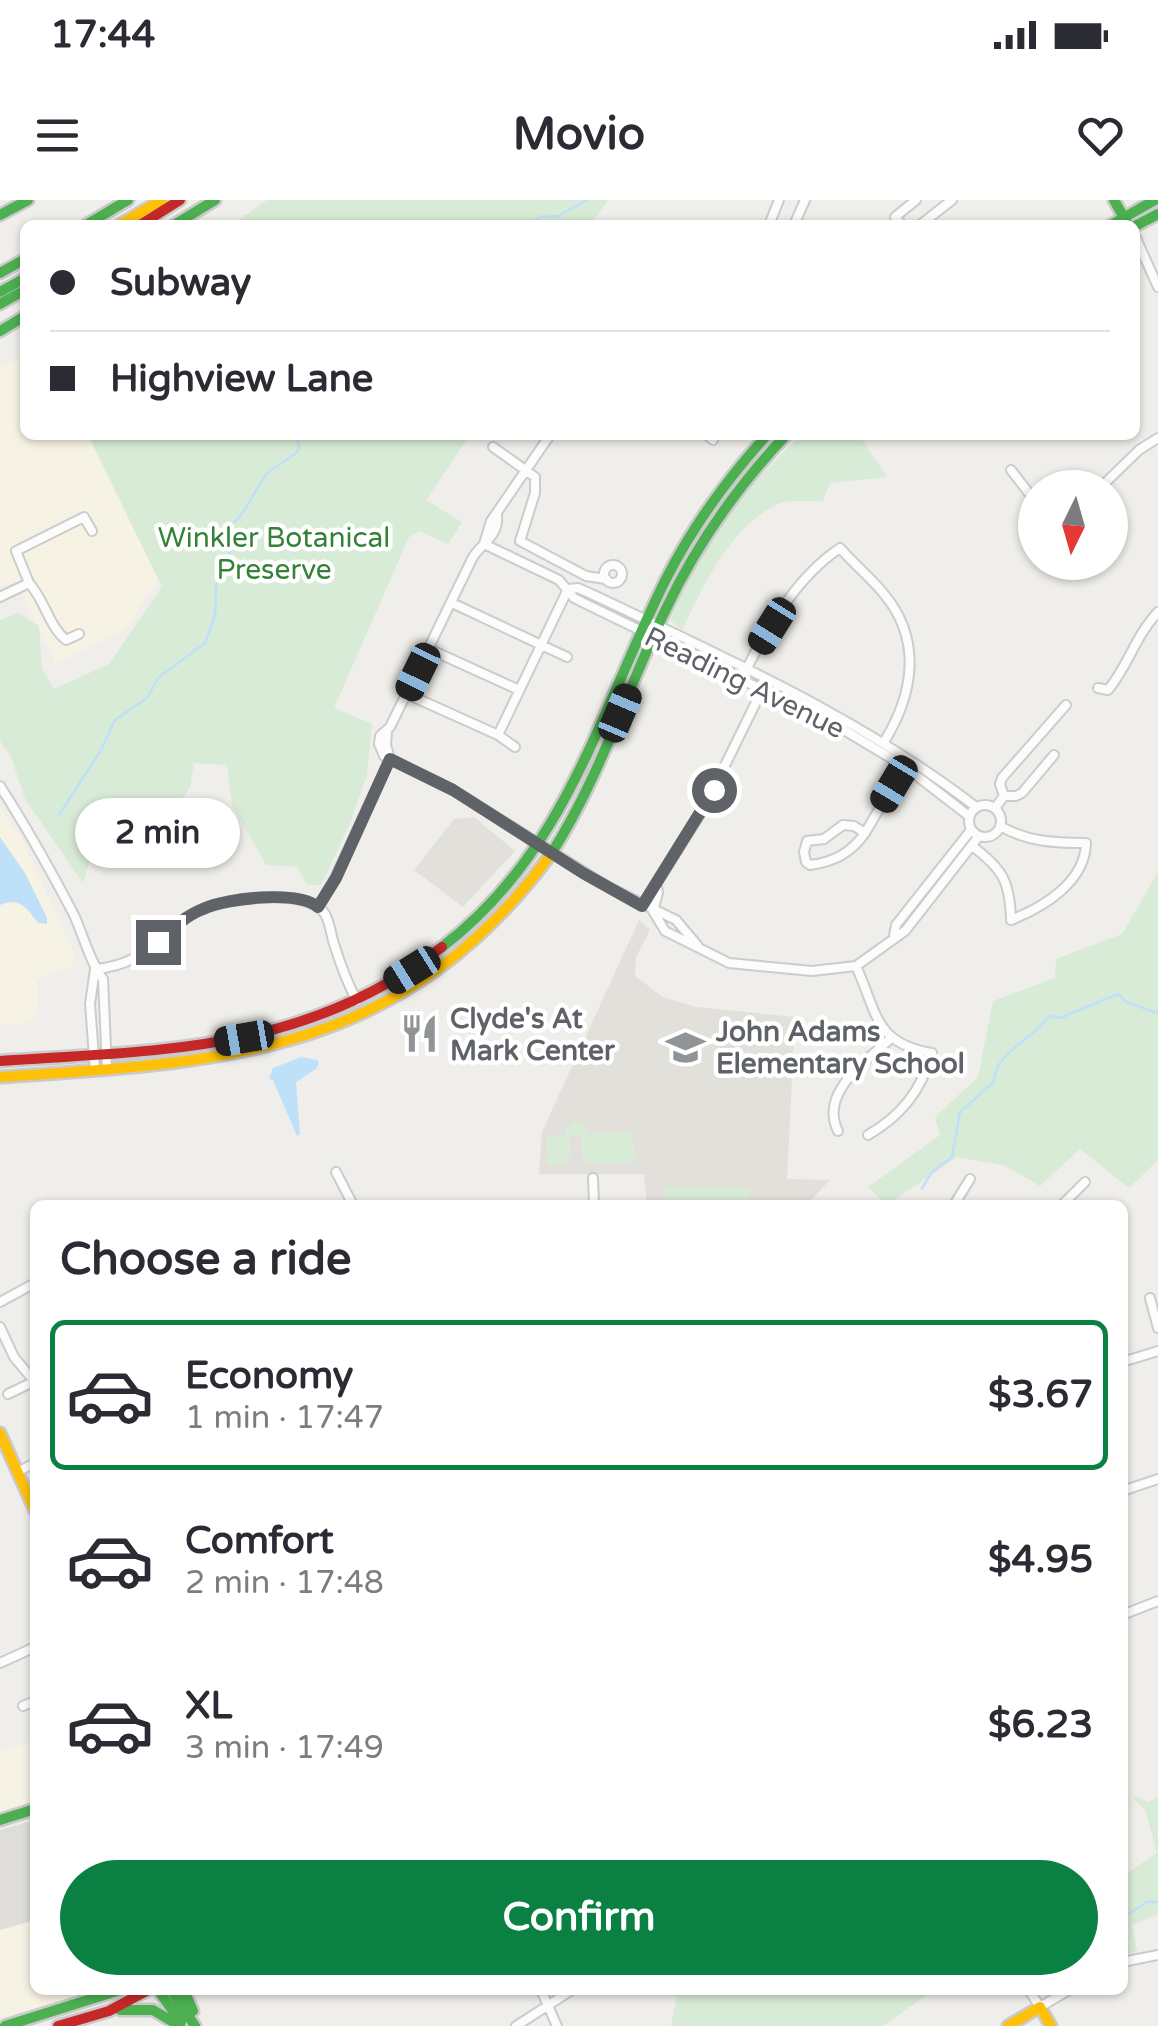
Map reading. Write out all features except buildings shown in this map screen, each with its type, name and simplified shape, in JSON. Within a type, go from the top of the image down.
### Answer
[{"type":"main road","points":[[0,215],[28,200]]},
{"type":"main road","points":[[94,220],[128,200]]},
{"type":"main road","points":[[127,220],[162,200]]},
{"type":"main road","points":[[148,220],[180,200]]},
{"type":"main road","points":[[182,220],[216,200]]},
{"type":"main road","points":[[1133,220],[1156,200]]},
{"type":"main road","points":[[0,332],[20,317]]},
{"type":"main road","points":[[0,1061],[244,1038],[297,1024],[358,1001],[412,970],[475,923],[541,846],[581,774],[671,564],[699,518],[763,440]]},
{"type":"main road","points":[[0,1077],[224,1056],[276,1045],[382,1003],[427,977],[465,948],[514,900],[552,854],[593,776],[683,569],[742,483],[781,440]]},
{"type":"main road","points":[[0,1434],[4,1453],[30,1500]]},
{"type":"main road","points":[[0,1820],[30,1811]]},
{"type":"main road","points":[[5,2026],[104,1995]]},
{"type":"main road","points":[[58,2026],[110,2011],[139,1995]]},
{"type":"main road","points":[[161,1995],[182,2026]]},
{"type":"main road","points":[[174,1995],[196,2026]]},
{"type":"main road","points":[[186,1995],[196,2026]]},
{"type":"main road","points":[[1008,2026],[1040,2007],[1051,2026]]},
{"type":"main road","points":[[110,2011],[152,2009],[165,2012],[182,2026]]},
{"type":"street","points":[[898,220],[895,217],[916,200]]},
{"type":"street","points":[[926,220],[952,200]]},
{"type":"street","points":[[1140,247],[1158,287]]},
{"type":"street","points":[[1118,470],[1158,438]]},
{"type":"street","points":[[318,907],[336,878],[390,759],[387,732],[473,558],[484,544],[484,536],[524,468],[546,440]]},
{"type":"street","points":[[493,447],[534,477],[535,494],[520,541],[583,573],[607,577],[596,608]]},
{"type":"street","points":[[1011,470],[1018,479]]},
{"type":"street","points":[[79,634],[66,640],[56,632],[16,551],[84,517],[92,530]]},
{"type":"street","name":"Reading Avenue","points":[[484,544],[559,580],[574,598],[644,625]]},
{"type":"street","points":[[744,674],[801,582],[840,548],[888,598],[908,639],[911,664],[905,704],[882,746]]},
{"type":"street","points":[[0,597],[29,583]]},
{"type":"street","name":"Reading Avenue","points":[[568,589],[578,588],[600,598],[644,625],[882,746],[976,807]]},
{"type":"street","points":[[498,735],[568,589]]},
{"type":"street","points":[[452,603],[567,657]]},
{"type":"street","points":[[1098,688],[1108,690],[1116,680],[1143,629],[1158,612]]},
{"type":"street","points":[[429,649],[519,690]]},
{"type":"street","points":[[642,906],[704,808],[765,684]]},
{"type":"street","points":[[408,694],[498,735],[515,747]]},
{"type":"street","points":[[1004,796],[1002,778],[1066,706]]},
{"type":"street","points":[[1004,796],[1022,793],[1054,755]]},
{"type":"street","points":[[390,759],[453,790],[642,906],[676,920],[698,946]]},
{"type":"street","points":[[865,834],[848,825],[824,839],[806,841],[804,860],[819,864],[846,854],[865,834],[907,762]]},
{"type":"street","name":"Reading Avenue","points":[[907,762],[969,816]]},
{"type":"street","points":[[0,786],[68,904],[95,969],[103,979],[101,1070]]},
{"type":"street","points":[[994,808],[1004,796]]},
{"type":"street","points":[[657,886],[653,911],[666,931],[714,957],[740,964],[812,971],[856,966],[905,931],[972,846],[975,834],[969,816],[976,807],[994,808],[1000,816],[1000,826],[994,834],[975,834],[896,925],[894,936]]},
{"type":"street","points":[[972,846],[991,861],[1008,885],[1011,920],[1049,900],[1079,870],[1086,843],[1049,843],[1013,834],[1000,826]]},
{"type":"street","points":[[95,969],[132,961],[188,916],[206,907],[303,898],[318,907],[328,924],[338,959],[358,1001]]},
{"type":"street","points":[[856,966],[890,1039],[932,1056],[909,1103],[868,1134]]},
{"type":"street","points":[[838,1132],[833,1114],[844,1083],[890,1039]]},
{"type":"street","points":[[336,1172],[350,1200]]},
{"type":"street","points":[[594,1178],[594,1200]]},
{"type":"street","points":[[957,1200],[970,1179]]},
{"type":"street","points":[[1067,1200],[1085,1182]]},
{"type":"street","points":[[0,1302],[30,1285]]},
{"type":"street","points":[[1150,1298],[1158,1328]]},
{"type":"street","points":[[0,1328],[14,1357],[30,1375]]},
{"type":"street","points":[[1128,1360],[1158,1351]]},
{"type":"street","points":[[8,1394],[30,1383]]},
{"type":"street","points":[[17,1472],[30,1466]]},
{"type":"street","points":[[1128,1490],[1158,1478]]},
{"type":"street","points":[[1128,1613],[1158,1602]]},
{"type":"street","points":[[0,1663],[30,1649]]},
{"type":"street","points":[[24,1706],[30,1704]]},
{"type":"street","points":[[1128,1961],[1158,1956]]},
{"type":"street","points":[[543,1995],[557,2026]]},
{"type":"street","points":[[516,2026],[564,1995]]},
{"type":"street","points":[[1033,1995],[1040,2007],[1060,1995]]},
{"type":"shaded area","points":[[20,358],[20,440],[90,440],[158,579],[125,630],[56,663],[15,580],[0,587],[0,368]]},
{"type":"shaded area","points":[[0,807],[23,841],[76,958],[71,967],[48,972],[37,982],[37,1013],[29,1023],[0,1025]]},
{"type":"shaded area","points":[[474,817],[515,851],[463,907],[414,870],[454,819]]},
{"type":"shaded area","name":"John Adams Elementary School","points":[[639,920],[650,930],[636,957],[635,976],[663,997],[696,1007],[795,1017],[787,1179],[830,1180],[811,1200],[647,1200],[644,1174],[539,1174],[542,1132]]},
{"type":"shaded area","points":[[30,1742],[30,1802],[0,1811],[0,1751]]},
{"type":"shaded area","points":[[30,1821],[30,1921],[0,1930],[0,1830]]},
{"type":"shaded area","points":[[30,1921],[30,1995],[78,1995],[0,2018],[0,1930]]},
{"type":"green space","points":[[267,200],[608,200],[594,220],[239,220]]},
{"type":"green space","name":"Winkler Botanical Preserve","points":[[90,440],[467,440],[426,500],[462,522],[448,544],[419,531],[409,537],[334,708],[372,724],[367,775],[349,826],[321,885],[307,885],[297,867],[266,865],[232,805],[227,765],[194,763],[190,787],[177,808],[133,811],[110,820],[97,841],[83,883],[25,799],[11,757],[0,741],[0,620],[18,613],[39,626],[42,669],[54,689],[109,664],[162,587]]},
{"type":"green space","points":[[796,440],[862,440],[887,477],[830,483],[823,501],[781,503],[759,515],[719,560],[682,630],[670,620],[696,568],[742,498]]},
{"type":"green space","points":[[1158,872],[1158,1160],[1129,1188],[1080,1149],[1040,1186],[1006,1166],[957,1157],[894,1200],[882,1200],[868,1187],[940,1135],[935,1117],[978,1077],[993,1001],[1055,978],[1056,959],[1122,934]]},
{"type":"green space","points":[[573,1121],[581,1122],[586,1134],[632,1132],[636,1162],[583,1164],[581,1134],[569,1135],[571,1156],[566,1157],[565,1163],[547,1166],[546,1136],[565,1136]]},
{"type":"green space","points":[[665,1186],[750,1188],[749,1200],[664,1200]]},
{"type":"green space","points":[[1136,1796],[1148,1802],[1158,1797],[1158,1914],[1132,1925],[1137,1951],[1128,1954],[1128,1873],[1157,1853],[1145,1809],[1134,1800]]},
{"type":"green space","points":[[677,1995],[927,1995],[883,2026],[671,2026]]},
{"type":"water","points":[[0,837],[25,873],[47,924],[38,923],[18,903],[0,905]]},
{"type":"water","points":[[301,1057],[319,1063],[296,1082],[300,1134],[297,1136],[273,1080],[269,1079],[273,1068]]},
{"type":"waterway","points":[[536,220],[558,216],[587,200]]},
{"type":"waterway","points":[[59,815],[101,750],[115,720],[147,698],[158,678],[205,643],[215,615],[216,586],[231,549],[230,526],[267,474],[299,449],[298,440]]},
{"type":"waterway","points":[[922,1188],[932,1172],[952,1157],[960,1112],[994,1082],[1000,1062],[1049,1016],[1060,1018],[1118,994],[1126,1002],[1158,1013]]},
{"type":"waterway","points":[[1128,1914],[1147,1902],[1158,1902]]},
{"type":"traffic: fast","points":[[0,215],[28,200]]},
{"type":"traffic: fast","points":[[94,220],[128,200]]},
{"type":"traffic: fast","points":[[182,220],[215,200]]},
{"type":"traffic: fast","points":[[1114,200],[1125,220]]},
{"type":"traffic: fast","points":[[1120,220],[1155,200]]},
{"type":"traffic: fast","points":[[1140,223],[1158,214]]},
{"type":"traffic: fast","points":[[0,273],[20,262]]},
{"type":"traffic: fast","points":[[0,292],[20,281]]},
{"type":"traffic: fast","points":[[0,304],[20,293]]},
{"type":"traffic: fast","points":[[0,331],[20,319]]},
{"type":"traffic: fast","points":[[442,947],[485,910],[550,824],[599,729],[676,559],[712,504],[763,440]]},
{"type":"traffic: fast","points":[[551,854],[584,795],[651,641],[690,563],[734,497],[782,440]]},
{"type":"traffic: fast","points":[[0,1820],[30,1811]]},
{"type":"traffic: fast","points":[[5,2026],[104,1995]]},
{"type":"traffic: fast","points":[[162,1995],[181,2022]]},
{"type":"traffic: fast","points":[[174,1995],[195,2026]]},
{"type":"traffic: fast","points":[[186,1995],[193,2011]]},
{"type":"traffic: fast","points":[[120,2010],[153,2010],[180,2026]]},
{"type":"traffic: slow","points":[[128,220],[162,200]]},
{"type":"traffic: slow","points":[[0,1077],[162,1064],[236,1053],[306,1035],[372,1008],[435,971],[494,920],[551,854]]},
{"type":"traffic: slow","points":[[0,1433],[30,1500]]},
{"type":"traffic: slow","points":[[1008,2026],[1040,2007],[1051,2026]]},
{"type":"traffic: jam","points":[[148,220],[180,200]]},
{"type":"traffic: jam","points":[[0,1061],[176,1048],[285,1026],[338,1008],[390,982],[442,947]]},
{"type":"traffic: jam","points":[[58,2026],[109,2011],[139,1995]]},
{"type":"place","name":"Clyde's At Mark Center","points":[[420,1034]]},
{"type":"place","name":"John Adams Elementary School","points":[[686,1047]]},
{"type":"route","points":[[158,942],[188,916],[218,904],[303,898],[318,907],[336,878],[346,848],[390,759],[453,790],[642,906],[714,790]]}]
